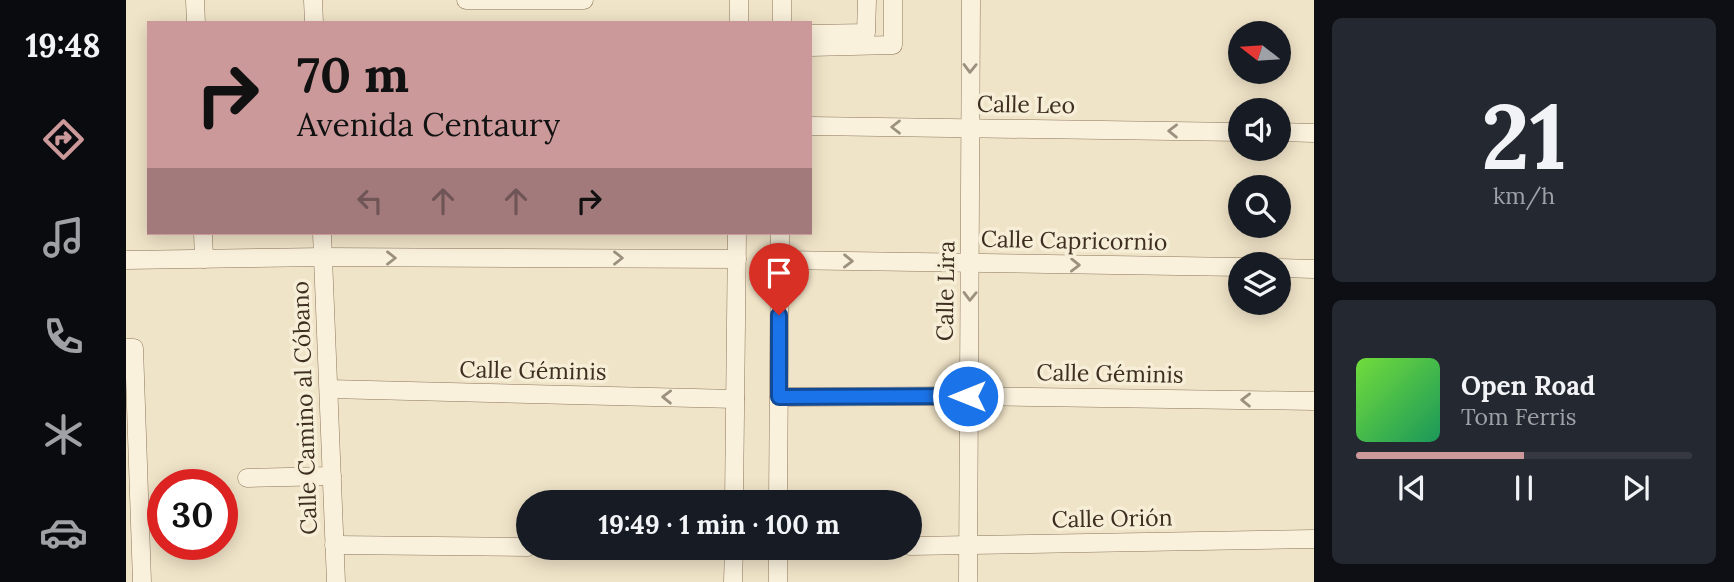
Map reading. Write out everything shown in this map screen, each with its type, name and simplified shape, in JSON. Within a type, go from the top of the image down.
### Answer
[{"type":"street","points":[[195,0],[196,21]]},
{"type":"street","points":[[313,0],[314,21]]},
{"type":"street","points":[[466,0],[584,0]]},
{"type":"street","points":[[739,0],[739,21]]},
{"type":"street","points":[[782,0],[782,21]]},
{"type":"street","points":[[812,34],[866,33],[867,0]]},
{"type":"street","points":[[812,47],[893,44],[893,0]]},
{"type":"street","name":"Calle Lira","points":[[968,582],[971,0]]},
{"type":"street","name":"Calle Leo","points":[[812,126],[1228,132]]},
{"type":"street","points":[[1291,132],[1314,133]]},
{"type":"street","points":[[203,235],[204,259]]},
{"type":"street","name":"Calle Camino al Cóbano","points":[[322,235],[336,582]]},
{"type":"street","points":[[734,490],[737,235]]},
{"type":"street","points":[[778,490],[780,235]]},
{"type":"street","points":[[126,260],[323,257],[737,259]]},
{"type":"street","name":"Calle Capricornio","points":[[780,260],[1228,267]]},
{"type":"street","points":[[1291,268],[1314,269]]},
{"type":"street","points":[[130,348],[142,582]]},
{"type":"street","name":"Calle Géminis","points":[[329,389],[735,399]]},
{"type":"street","name":"Calle Géminis","points":[[779,397],[968,396],[1314,401]]},
{"type":"street","points":[[247,478],[332,476]]},
{"type":"street","name":"Calle Orión","points":[[922,546],[1314,539]]},
{"type":"street","points":[[334,545],[516,547]]},
{"type":"street","points":[[733,582],[734,560]]},
{"type":"street","points":[[778,560],[778,582]]},
{"type":"route","points":[[779,315],[779,397],[968,396]]}]
